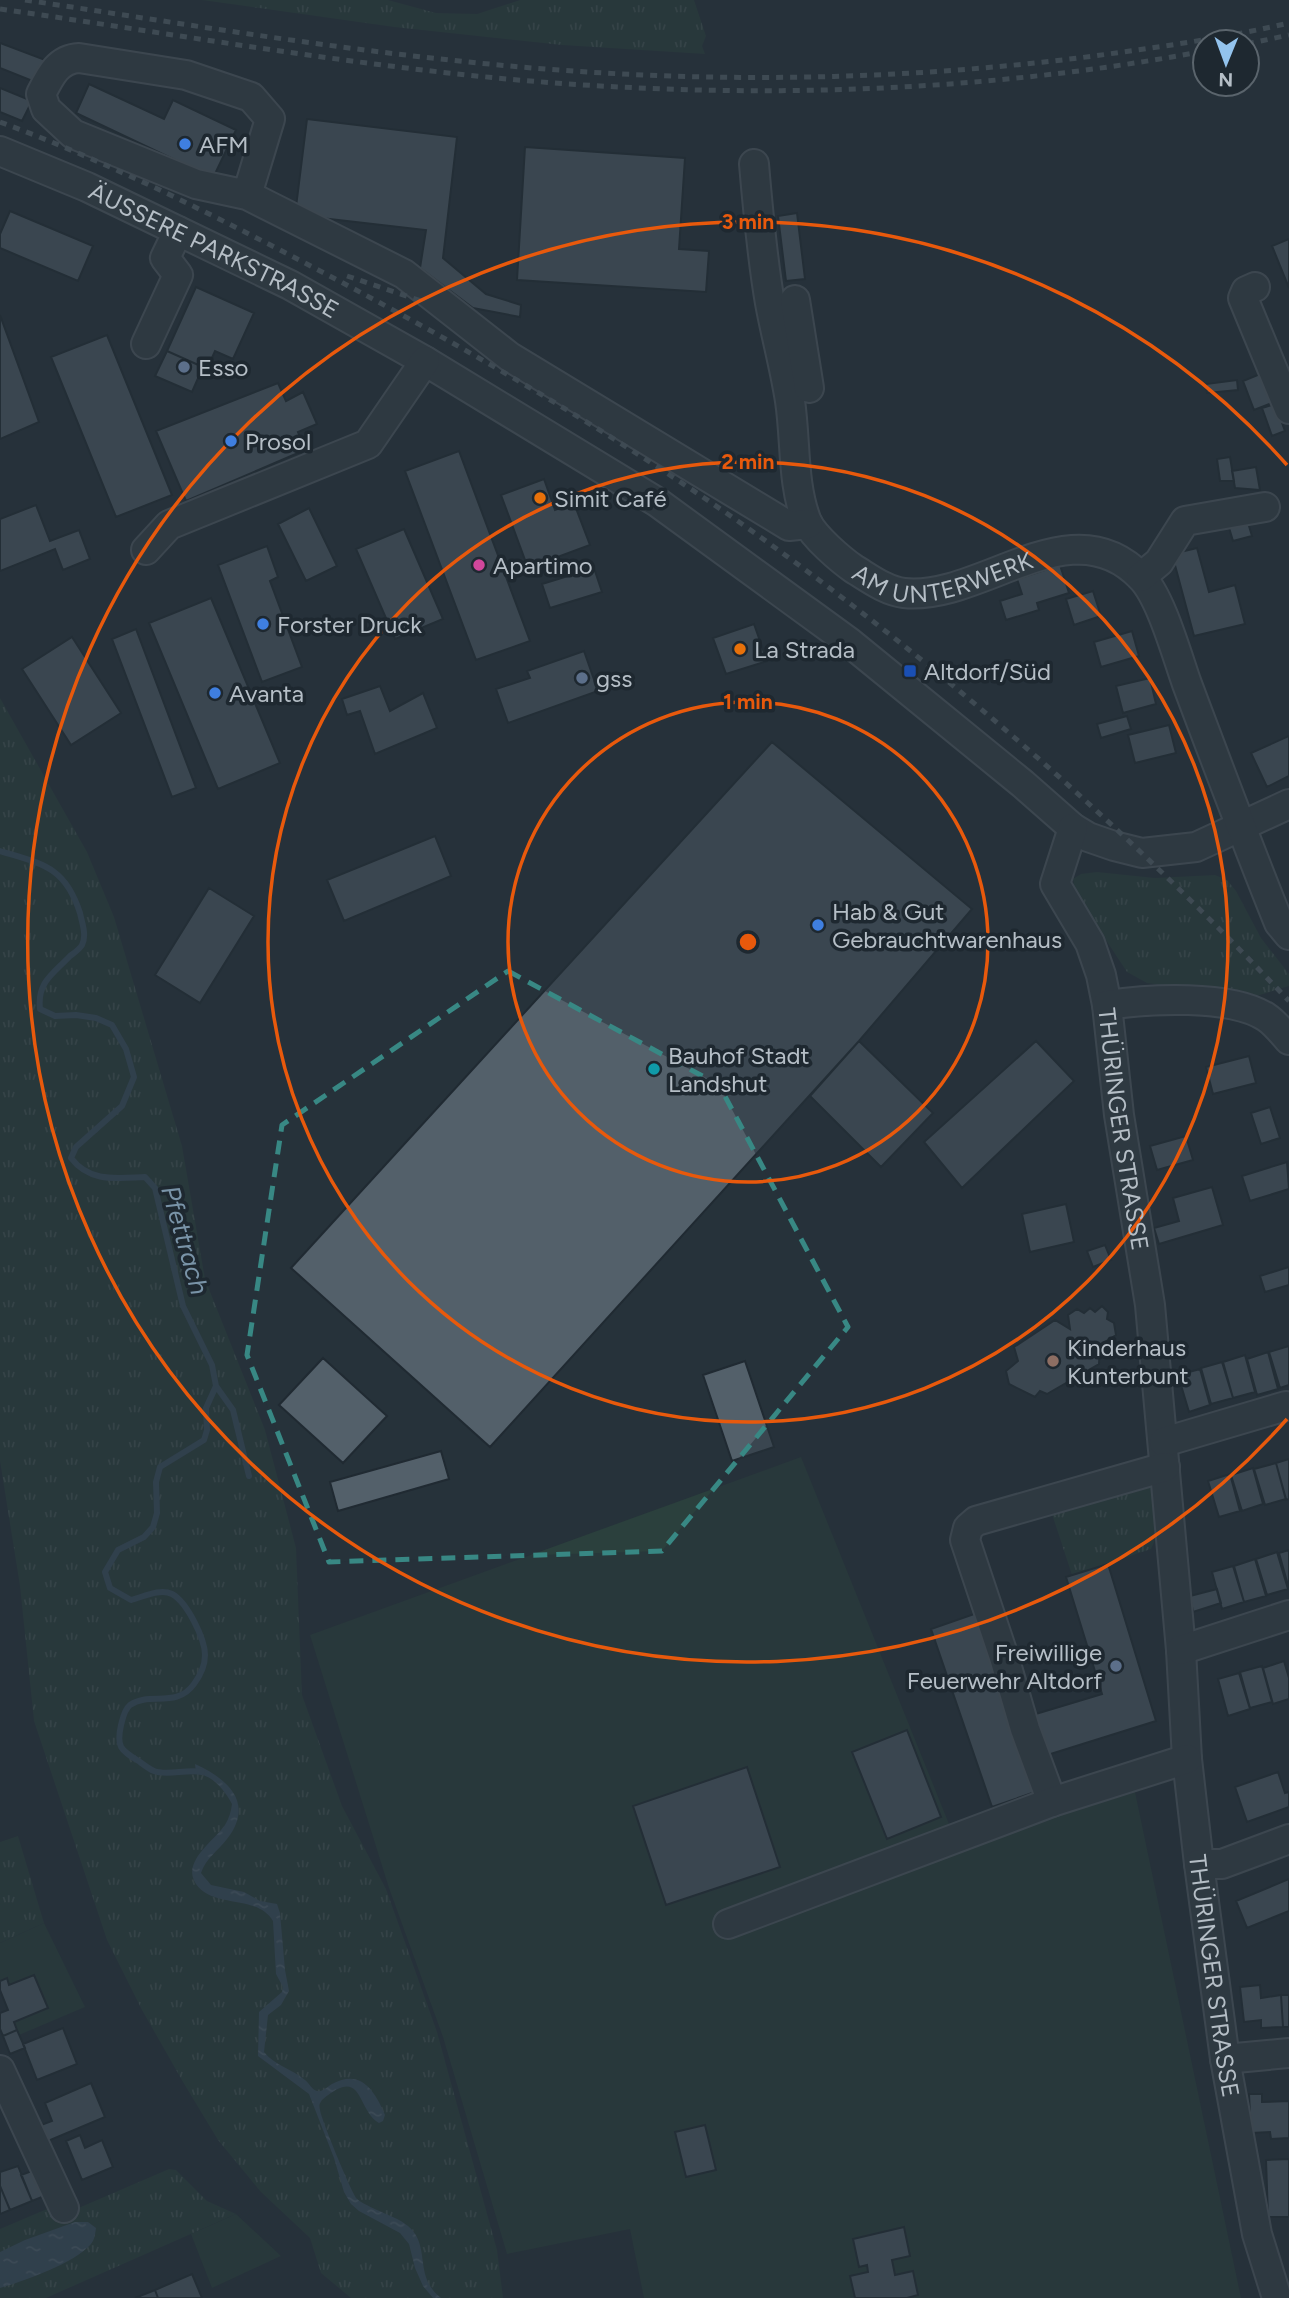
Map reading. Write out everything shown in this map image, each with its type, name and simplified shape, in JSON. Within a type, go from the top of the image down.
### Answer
[{"type":"street","points":[[247,195],[270,119],[251,97],[186,75],[79,58],[67,58],[51,74],[41,94],[46,109],[73,134],[196,184],[247,195],[404,274],[510,357],[789,526],[808,524]]},
{"type":"street","name":"ÄUSSERE PARKSTRASSE","points":[[0,151],[86,187],[290,285],[425,361],[656,502],[849,642],[1073,828],[1114,846],[1142,853],[1196,847],[1289,804]]},
{"type":"street","name":"AM UNTERWERK","points":[[754,164],[764,265],[792,300],[790,402],[796,477],[808,524],[848,565],[877,583],[902,593],[949,588],[1048,552],[1069,548],[1110,556],[1141,577],[1151,592],[1167,631],[1279,923],[1289,935]]},
{"type":"street","points":[[146,344],[178,275],[166,258],[178,231]]},
{"type":"street","points":[[1255,287],[1246,290],[1243,298],[1289,409]]},
{"type":"street","points":[[792,300],[808,388]]},
{"type":"street","points":[[146,550],[169,525],[368,444],[425,361]]},
{"type":"street","points":[[1141,577],[1159,562],[1185,521],[1265,507]]},
{"type":"street","name":"THÜRINGER STRASSE","points":[[1073,828],[1055,884],[1090,943],[1101,975],[1107,1005],[1119,1115],[1150,1305],[1181,1650],[1187,1759],[1199,1864],[1226,2059],[1257,2234],[1277,2298]]},
{"type":"street","points":[[1107,1005],[1142,1000],[1217,1002],[1265,1016],[1289,1040]]},
{"type":"street","points":[[1052,1802],[1025,1729],[965,1540],[968,1528],[976,1521],[1165,1455],[1286,1406]]},
{"type":"street","points":[[1181,1650],[1289,1615]]},
{"type":"street","points":[[728,1924],[1052,1802],[1187,1759]]},
{"type":"street","points":[[1199,1864],[1222,1864],[1289,1839]]},
{"type":"street","points":[[1226,2059],[1289,2053]]},
{"type":"street","points":[[0,2070],[8,2110],[64,2208]]},
{"type":"highlighted area","points":[[508,971],[719,1085],[848,1327],[662,1551],[329,1562],[247,1355],[282,1125]]},
{"type":"green space","points":[[202,0],[388,0],[436,13],[477,14],[520,0],[694,0],[706,36],[702,46],[705,54],[562,45],[394,27]]},
{"type":"green space","points":[[0,698],[87,852],[114,917],[182,1146],[205,1279],[265,1430],[296,1548],[302,1695],[342,1806],[386,1889],[437,2032],[497,2250],[503,2298],[351,2298],[321,2273],[310,2238],[261,2192],[218,2140],[142,2010],[107,1940],[34,1721],[20,1586],[0,1461]]},
{"type":"green space","points":[[1097,872],[1155,878],[1215,875],[1227,880],[1236,891],[1261,938],[1289,974],[1289,986],[1250,998],[1147,983],[1127,972],[1075,893],[1073,879],[1081,874]]},
{"type":"green space","points":[[801,1457],[949,1824],[952,1849],[1135,1792],[1241,2298],[644,2298],[630,2229],[507,2254],[443,2037],[389,1888],[310,1635]]},
{"type":"green space","points":[[1152,1481],[1157,1524],[1151,1549],[1072,1575],[1051,1511]]},
{"type":"green space","points":[[18,1836],[44,1923],[0,1943],[0,1842]]},
{"type":"green space","points":[[44,1923],[85,2007],[19,2035],[14,2022],[48,2008],[34,1975],[9,1985],[7,1978],[0,1981],[0,1943]]},
{"type":"green space","points":[[169,2169],[176,2170],[207,2201],[236,2214],[46,2298],[0,2298],[0,2229],[54,2206],[60,2216]]},
{"type":"green space","points":[[236,2214],[281,2256],[212,2288],[191,2234]]},
{"type":"water","points":[[195,1764],[227,1785],[238,1803],[235,1826],[201,1873],[211,1885],[244,1892],[260,1901],[277,1904],[280,1913],[289,1991],[281,2005],[268,2015],[264,2052],[300,2076],[315,2090],[321,2091],[342,2080],[359,2080],[366,2084],[377,2098],[385,2115],[379,2123],[352,2088],[336,2090],[322,2100],[319,2106],[343,2171],[357,2199],[401,2221],[413,2231],[418,2239],[428,2282],[441,2298],[433,2298],[423,2286],[409,2244],[400,2233],[351,2204],[344,2192],[309,2094],[258,2056],[259,2012],[282,1992],[283,1987],[276,1974],[273,1921],[257,1907],[213,1897],[204,1892],[192,1876],[196,1860],[225,1825],[232,1804],[217,1784],[196,1773]]},
{"type":"water","points":[[75,2222],[88,2222],[96,2228],[92,2242],[83,2251],[48,2270],[0,2288],[0,2252]]},
{"type":"building","points":[[0,43],[48,61],[40,84],[0,68]]},
{"type":"building","name":"AFM","points":[[89,84],[164,119],[173,100],[236,130],[213,178],[76,113]]},
{"type":"building","points":[[0,88],[32,101],[22,121],[0,112]]},
{"type":"building","points":[[307,119],[457,137],[443,258],[486,294],[521,305],[520,317],[473,308],[420,268],[426,230],[295,215]]},
{"type":"building","points":[[525,147],[685,158],[679,249],[709,251],[706,292],[517,280]]},
{"type":"building","points":[[10,211],[93,246],[78,281],[0,248],[0,234]]},
{"type":"building","points":[[797,213],[805,279],[786,281],[778,216]]},
{"type":"building","points":[[1289,239],[1289,288],[1272,246]]},
{"type":"building","points":[[196,287],[254,313],[233,359],[215,351],[207,369],[167,351]]},
{"type":"building","points":[[0,315],[39,422],[0,439]]},
{"type":"building","points":[[107,335],[172,495],[116,517],[51,357]]},
{"type":"building","points":[[167,351],[203,367],[192,392],[155,376]]},
{"type":"building","points":[[1260,374],[1272,403],[1254,410],[1243,381]]},
{"type":"building","points":[[1237,380],[1238,390],[1207,393],[1206,384]]},
{"type":"building","name":"Prosol","points":[[278,383],[286,401],[303,392],[317,424],[298,432],[305,450],[186,501],[156,431]]},
{"type":"building","points":[[1275,404],[1285,431],[1272,436],[1262,408]]},
{"type":"building","points":[[459,451],[530,641],[476,660],[405,471]]},
{"type":"building","points":[[1230,457],[1234,481],[1220,481],[1217,459]]},
{"type":"building","points":[[1256,467],[1260,490],[1235,488],[1232,471]]},
{"type":"building","points":[[544,479],[555,510],[574,503],[590,545],[528,568],[501,495]]},
{"type":"building","points":[[36,505],[50,541],[79,530],[90,559],[63,570],[55,549],[0,571],[0,519]]},
{"type":"building","points":[[309,508],[337,566],[306,581],[278,524]]},
{"type":"building","points":[[1246,516],[1252,536],[1233,541],[1227,521]]},
{"type":"building","points":[[404,529],[443,619],[395,639],[356,549]]},
{"type":"building","name":"Forster Druck","points":[[267,546],[278,577],[270,581],[302,667],[262,682],[218,565]]},
{"type":"building","points":[[1197,548],[1209,592],[1235,585],[1245,624],[1194,636],[1172,554]]},
{"type":"building","points":[[1060,565],[1069,593],[1037,603],[1039,610],[1006,620],[1000,601],[1022,594],[1017,579]]},
{"type":"building","points":[[594,568],[602,592],[550,608],[542,584]]},
{"type":"building","points":[[1093,591],[1101,616],[1074,625],[1066,599]]},
{"type":"building","name":"Avanta","points":[[211,598],[280,763],[218,789],[149,623]]},
{"type":"building","name":"La Strada","points":[[754,624],[767,661],[726,674],[713,638]]},
{"type":"building","points":[[136,629],[196,788],[172,797],[112,639]]},
{"type":"building","points":[[1132,631],[1139,656],[1101,667],[1094,642]]},
{"type":"building","points":[[72,637],[121,713],[71,745],[22,669]]},
{"type":"building","points":[[584,651],[598,691],[508,723],[496,689],[530,678],[527,671]]},
{"type":"building","points":[[1150,678],[1156,704],[1123,713],[1116,686]]},
{"type":"building","points":[[380,686],[390,711],[423,693],[437,728],[375,754],[360,711],[347,715],[342,699]]},
{"type":"building","points":[[1127,716],[1131,729],[1101,738],[1097,724]]},
{"type":"building","points":[[1169,725],[1176,753],[1135,763],[1128,735]]},
{"type":"building","points":[[1289,736],[1289,776],[1267,787],[1251,753]]},
{"type":"building","name":"Bauhof Stadt Landshut","points":[[772,742],[972,909],[859,1041],[490,1447],[291,1268]]},
{"type":"building","points":[[435,836],[451,876],[344,921],[327,880]]},
{"type":"building","points":[[209,888],[254,916],[200,1003],[155,975]]},
{"type":"building","points":[[859,1041],[933,1113],[881,1167],[810,1096]]},
{"type":"building","points":[[1036,1041],[1074,1081],[962,1188],[924,1142]]},
{"type":"building","points":[[1249,1056],[1256,1083],[1213,1094],[1206,1067]]},
{"type":"building","points":[[1270,1107],[1280,1138],[1261,1144],[1251,1113]]},
{"type":"building","points":[[1186,1136],[1193,1160],[1157,1170],[1150,1146]]},
{"type":"building","points":[[1287,1162],[1289,1189],[1250,1201],[1242,1176]]},
{"type":"building","points":[[1212,1187],[1223,1225],[1159,1244],[1154,1228],[1179,1221],[1173,1198]]},
{"type":"building","points":[[1066,1204],[1074,1242],[1030,1252],[1022,1214]]},
{"type":"building","points":[[1105,1245],[1111,1260],[1093,1267],[1087,1251]]},
{"type":"building","points":[[1289,1267],[1289,1285],[1265,1292],[1260,1276]]},
{"type":"building","points":[[1102,1306],[1108,1312],[1107,1319],[1114,1323],[1116,1335],[1100,1345],[1099,1364],[1047,1394],[1040,1391],[1035,1397],[1009,1384],[1006,1371],[1018,1361],[1014,1347],[1055,1320],[1070,1329],[1068,1315],[1077,1309],[1084,1313],[1090,1308],[1095,1312]]},
{"type":"building","points":[[1289,1346],[1289,1385],[1280,1388],[1269,1352]]},
{"type":"building","points":[[1268,1352],[1278,1389],[1257,1395],[1247,1359]]},
{"type":"building","points":[[1245,1355],[1255,1392],[1233,1398],[1223,1362]]},
{"type":"building","points":[[323,1358],[387,1416],[343,1463],[279,1405]]},
{"type":"building","points":[[745,1361],[774,1447],[732,1461],[703,1375]]},
{"type":"building","points":[[1222,1362],[1233,1398],[1211,1404],[1201,1368]]},
{"type":"building","points":[[1200,1369],[1210,1405],[1189,1412],[1178,1375]]},
{"type":"building","points":[[441,1451],[449,1479],[338,1511],[330,1482]]},
{"type":"building","points":[[1289,1459],[1289,1499],[1286,1500],[1276,1463]]},
{"type":"building","points":[[1276,1463],[1286,1499],[1265,1505],[1254,1469]]},
{"type":"building","points":[[1253,1468],[1263,1504],[1242,1511],[1231,1475]]},
{"type":"building","points":[[1230,1474],[1240,1511],[1219,1517],[1208,1481]]},
{"type":"building","points":[[1289,1550],[1289,1589],[1279,1553]]},
{"type":"building","points":[[1277,1552],[1288,1589],[1267,1595],[1256,1559]]},
{"type":"building","points":[[1255,1559],[1266,1596],[1244,1602],[1234,1566]]},
{"type":"building","name":"Freiwillige Feuerwehr Altdorf","points":[[1108,1564],[1156,1721],[1041,1757],[1029,1716],[1102,1694],[1066,1577]]},
{"type":"building","points":[[1233,1566],[1244,1602],[1222,1609],[1212,1572]]},
{"type":"building","points":[[1217,1589],[1221,1603],[1193,1612],[1190,1596]]},
{"type":"building","points":[[977,1613],[1038,1791],[992,1807],[931,1629]]},
{"type":"building","points":[[1284,1661],[1289,1678],[1289,1699],[1273,1704],[1263,1668]]},
{"type":"building","points":[[1262,1666],[1272,1702],[1250,1708],[1240,1672]]},
{"type":"building","points":[[1239,1673],[1250,1709],[1228,1716],[1218,1679]]},
{"type":"building","points":[[907,1730],[941,1817],[887,1839],[852,1752]]},
{"type":"building","points":[[747,1767],[780,1867],[666,1905],[633,1806]]},
{"type":"building","points":[[1278,1772],[1285,1793],[1289,1792],[1289,1807],[1247,1822],[1235,1787]]},
{"type":"building","points":[[1289,1879],[1289,1911],[1247,1928],[1236,1901]]},
{"type":"building","points":[[34,1975],[48,2008],[14,2022],[17,2030],[3,2036],[0,2013],[8,2010],[0,1990],[0,1981],[7,1978],[9,1985]]},
{"type":"building","points":[[1260,1985],[1261,1998],[1281,1995],[1283,2027],[1261,2028],[1261,2020],[1244,2022],[1240,1987]]},
{"type":"building","points":[[1281,1995],[1289,1995],[1289,2027],[1283,2027]]},
{"type":"building","points":[[63,2028],[77,2064],[37,2080],[23,2044]]},
{"type":"building","points":[[17,2030],[25,2048],[10,2054],[3,2036]]},
{"type":"building","points":[[91,2083],[105,2117],[48,2141],[41,2125],[52,2121],[45,2103]]},
{"type":"building","points":[[1249,2094],[1262,2094],[1262,2102],[1289,2101],[1289,2138],[1271,2139],[1270,2132],[1251,2133]]},
{"type":"building","points":[[705,2125],[716,2170],[686,2177],[675,2132]]},
{"type":"building","points":[[80,2135],[85,2148],[102,2140],[113,2167],[82,2180],[66,2141]]},
{"type":"building","points":[[1289,2159],[1289,2217],[1268,2217],[1266,2160]]},
{"type":"building","points":[[18,2166],[32,2201],[10,2210],[0,2186],[0,2172]]},
{"type":"building","points":[[37,2169],[47,2195],[32,2201],[21,2175]]},
{"type":"building","points":[[0,2186],[10,2210],[0,2214]]},
{"type":"building","points":[[904,2227],[910,2256],[892,2260],[895,2275],[913,2271],[918,2295],[907,2298],[855,2298],[850,2276],[868,2272],[867,2265],[859,2267],[853,2239]]},
{"type":"building","points":[[192,2274],[202,2298],[158,2298],[155,2290]]},
{"type":"building","points":[[155,2290],[158,2298],[135,2298]]},
{"type":"waterway","name":"Pfettrach","points":[[0,851],[50,869],[67,885],[80,913],[84,933],[82,945],[44,985],[40,1009],[55,1016],[96,1018],[112,1025],[126,1049],[134,1077],[122,1106],[76,1147],[71,1158],[78,1166],[95,1175],[114,1178],[145,1177],[155,1188],[183,1306],[212,1365],[216,1386],[206,1408],[207,1430],[204,1440],[160,1467],[156,1482],[157,1513],[153,1527],[144,1537],[118,1550],[105,1572],[110,1588],[131,1600],[162,1592],[178,1598],[194,1622],[205,1655],[200,1674],[187,1692],[171,1698],[138,1701],[128,1707],[124,1714],[120,1744],[128,1754],[154,1771],[202,1772]]},
{"type":"waterway","name":"Pfettrach","points":[[216,1386],[233,1410],[249,1476]]},
{"type":"railway","points":[[25,0],[413,56],[547,69],[703,77],[860,76],[1016,65],[1167,46],[1289,23]]},
{"type":"railway","points":[[0,9],[443,72],[594,86],[682,90],[857,89],[945,84],[1032,76],[1191,53]]},
{"type":"railway","points":[[1261,41],[1289,35]]},
{"type":"railway","points":[[0,122],[131,177],[343,283],[546,398],[694,491],[816,577],[1028,749],[1161,872],[1289,1001]]},
{"type":"railway","points":[[347,276],[421,301]]},
{"type":"place","name":"AFM","points":[[185,144]]},
{"type":"place","name":"Esso","points":[[184,367]]},
{"type":"place","name":"Prosol","points":[[231,441]]},
{"type":"place","name":"Simit Café","points":[[540,498]]},
{"type":"place","name":"Apartimo","points":[[479,565]]},
{"type":"place","name":"Forster Druck","points":[[263,624]]},
{"type":"place","name":"La Strada","points":[[740,649]]},
{"type":"place","name":"Altdorf/Süd","points":[[910,671]]},
{"type":"place","name":"gss","points":[[582,678]]},
{"type":"place","name":"Avanta","points":[[215,693]]},
{"type":"place","name":"Hab & Gut Gebrauchtwarenhaus","points":[[818,925]]},
{"type":"place","name":"Bauhof Stadt Landshut","points":[[654,1069]]},
{"type":"place","name":"Kinderhaus Kunterbunt","points":[[1053,1361]]},
{"type":"place","name":"Freiwillige Feuerwehr Altdorf","points":[[1116,1666]]}]
